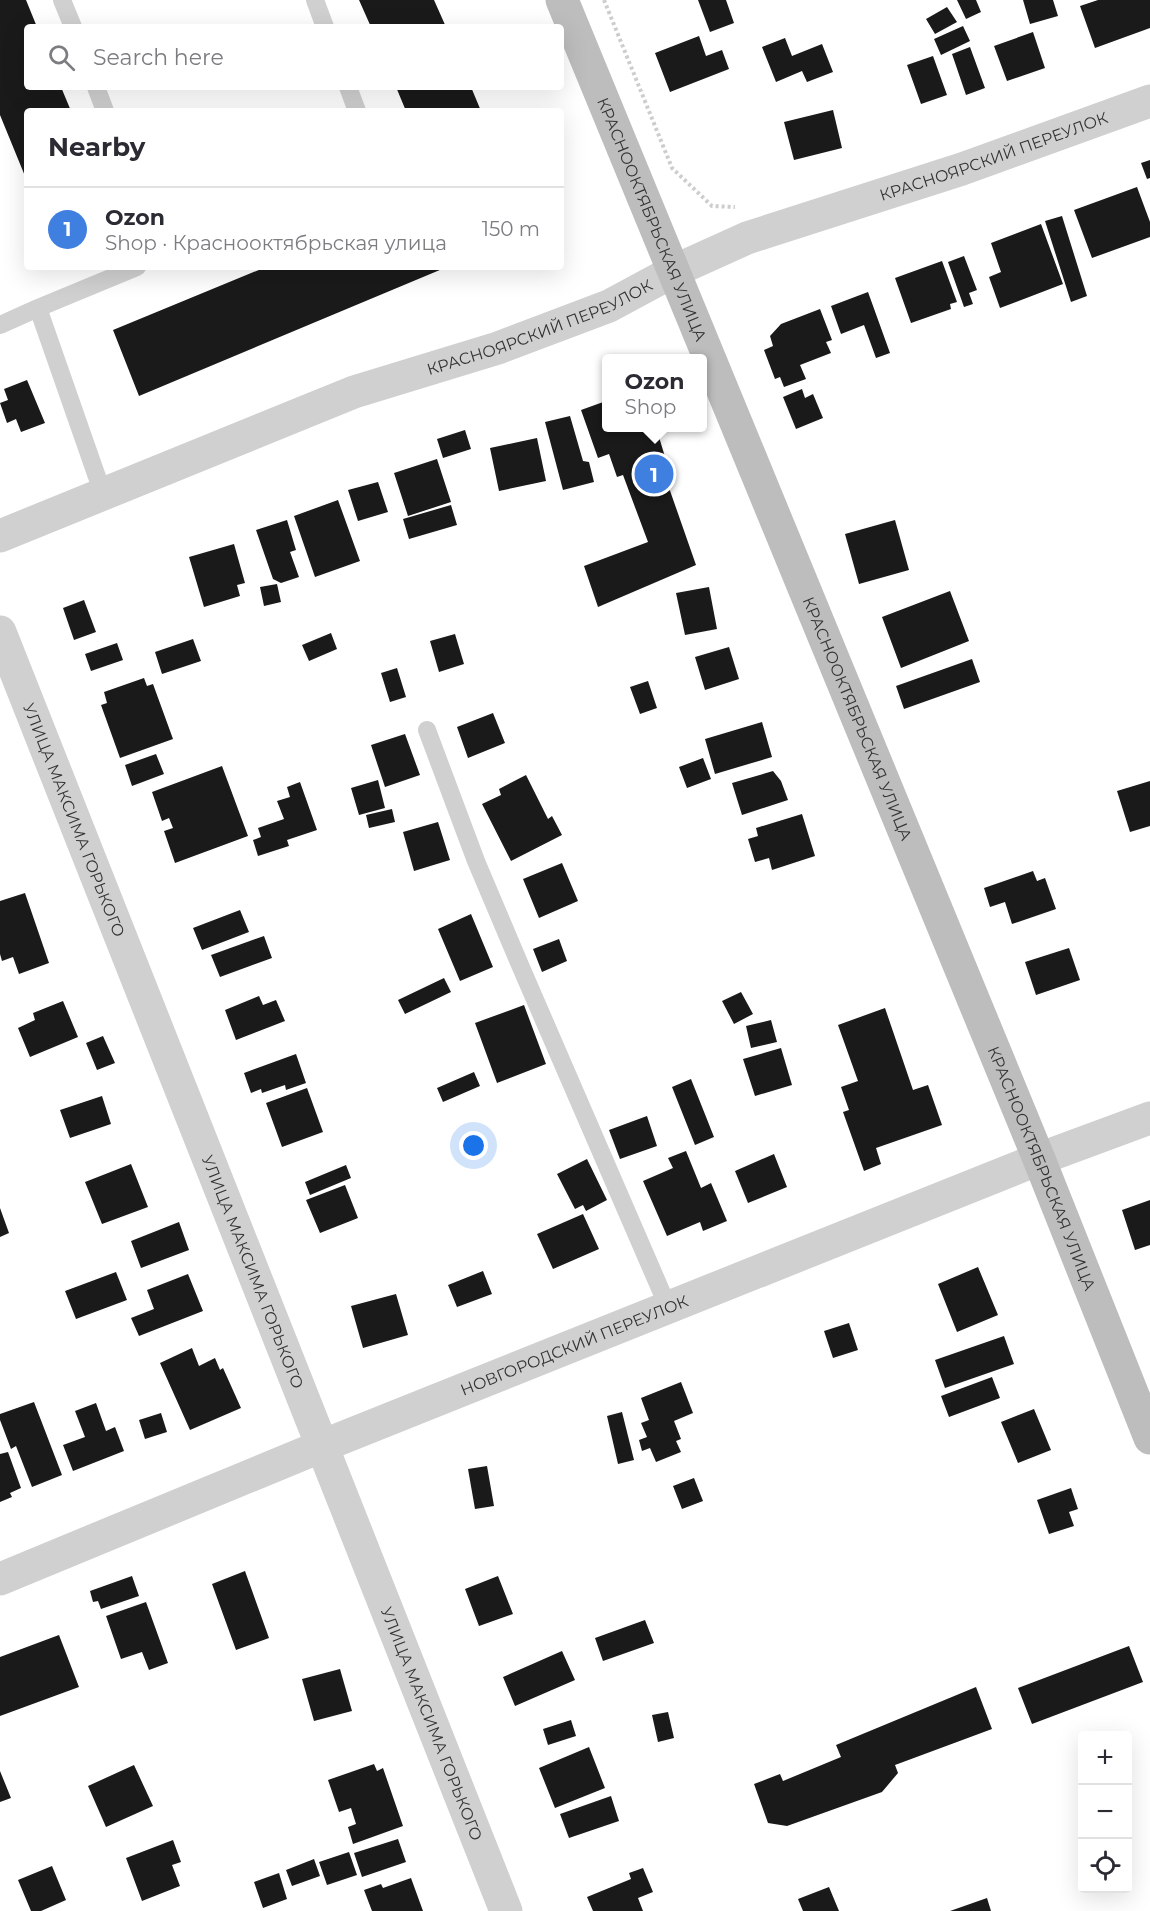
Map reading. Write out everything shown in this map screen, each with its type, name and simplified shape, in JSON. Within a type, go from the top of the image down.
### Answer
[{"type":"main road","name":"КРАСНООКТЯБРЬСКАЯ УЛИЦА","points":[[562,0],[1039,1159],[1150,1438]]},
{"type":"street","name":"КРАСНОЯРСКИЙ ПЕРЕУЛОК","points":[[0,536],[354,392],[498,348],[609,306],[674,271],[747,238],[962,170],[1150,101]]},
{"type":"street","name":"УЛИЦА МАКСИМА ГОРЬКОГО","points":[[0,632],[506,1911]]},
{"type":"street","name":"НОВГОРОДСКИЙ ПЕРЕУЛОК","points":[[0,1579],[668,1307],[1039,1159],[1150,1118]]},
{"type":"lane","points":[[62,0],[71,24]]},
{"type":"lane","points":[[315,0],[324,24]]},
{"type":"lane","points":[[97,90],[104,108]]},
{"type":"lane","points":[[349,90],[356,108]]},
{"type":"lane","points":[[0,325],[130,270]]},
{"type":"lane","points":[[38,308],[103,494]]},
{"type":"lane","points":[[427,730],[476,861],[668,1307]]},
{"type":"path","points":[[604,0],[672,168],[712,206],[742,207]]},
{"type":"building","points":[[0,0],[26,0],[36,24],[24,24],[24,90],[62,90],[70,108],[24,108],[24,174],[0,115]]},
{"type":"building","points":[[359,0],[434,0],[445,24],[370,24]]},
{"type":"building","points":[[698,0],[726,0],[734,23],[710,32]]},
{"type":"building","points":[[957,0],[976,0],[981,12],[966,19]]},
{"type":"building","points":[[1023,0],[1053,0],[1058,16],[1030,24]]},
{"type":"building","points":[[1098,0],[1150,0],[1150,28],[1095,48],[1080,6]]},
{"type":"building","points":[[947,7],[957,22],[935,34],[926,19]]},
{"type":"building","points":[[963,26],[970,41],[941,55],[934,39]]},
{"type":"building","points":[[1033,32],[1045,68],[1007,81],[994,46]]},
{"type":"building","points":[[699,36],[706,56],[722,50],[729,69],[670,92],[655,53]]},
{"type":"building","points":[[785,38],[792,56],[822,44],[833,72],[807,82],[802,71],[776,82],[762,47]]},
{"type":"building","points":[[970,47],[985,88],[966,95],[952,54]]},
{"type":"building","points":[[933,56],[947,95],[921,104],[907,65]]},
{"type":"building","points":[[397,90],[472,90],[480,108],[405,108]]},
{"type":"building","points":[[833,110],[842,148],[794,160],[784,122]]},
{"type":"building","points":[[1150,160],[1150,178],[1147,179],[1141,163]]},
{"type":"building","points":[[1137,187],[1150,222],[1150,237],[1092,258],[1074,210]]},
{"type":"building","points":[[1062,216],[1087,296],[1071,302],[1045,221]]},
{"type":"building","points":[[1041,224],[1063,284],[1000,308],[989,277],[1001,272],[991,243]]},
{"type":"building","points":[[964,256],[977,290],[969,293],[973,304],[964,307],[948,262]]},
{"type":"building","points":[[942,261],[957,302],[950,304],[951,309],[911,323],[895,278]]},
{"type":"building","points":[[259,270],[440,270],[139,396],[113,330]]},
{"type":"building","points":[[868,292],[890,353],[876,358],[864,325],[841,334],[831,306]]},
{"type":"building","points":[[820,309],[832,340],[826,342],[831,353],[800,365],[806,379],[784,387],[780,377],[775,379],[764,350],[773,346],[770,336],[781,324]]},
{"type":"building","points":[[27,380],[45,423],[21,432],[16,419],[7,423],[0,403],[8,400],[4,389]]},
{"type":"building","points":[[802,389],[805,398],[813,394],[823,418],[796,429],[783,397]]},
{"type":"building","points":[[602,402],[602,432],[650,432],[653,439],[659,437],[666,460],[660,462],[696,565],[598,607],[584,566],[648,542],[623,475],[617,477],[609,454],[598,458],[581,410]]},
{"type":"building","points":[[570,416],[583,461],[589,462],[594,482],[563,490],[545,422]]},
{"type":"building","points":[[465,430],[471,449],[443,458],[437,439]]},
{"type":"building","points":[[537,438],[546,481],[499,491],[490,448]]},
{"type":"building","points":[[437,459],[451,502],[408,516],[394,473]]},
{"type":"building","points":[[378,482],[388,512],[358,521],[348,490]]},
{"type":"building","points":[[338,500],[360,561],[315,577],[294,516]]},
{"type":"building","points":[[451,505],[457,525],[409,539],[403,519]]},
{"type":"building","points":[[287,520],[296,550],[290,552],[299,577],[281,583],[273,579],[256,530]]},
{"type":"building","points":[[895,520],[909,570],[859,584],[845,534]]},
{"type":"building","points":[[234,544],[245,583],[237,585],[240,596],[204,607],[189,557]]},
{"type":"building","points":[[277,584],[281,602],[264,606],[260,587]]},
{"type":"building","points":[[709,587],[717,629],[685,635],[676,593]]},
{"type":"building","points":[[950,591],[969,641],[901,668],[882,617]]},
{"type":"building","points":[[84,600],[96,632],[74,640],[63,608]]},
{"type":"building","points":[[331,633],[337,649],[309,661],[302,645]]},
{"type":"building","points":[[455,634],[464,664],[439,672],[430,641]]},
{"type":"building","points":[[193,639],[201,661],[162,674],[155,652]]},
{"type":"building","points":[[117,643],[123,660],[91,671],[85,654]]},
{"type":"building","points":[[729,647],[739,679],[705,690],[695,657]]},
{"type":"building","points":[[972,659],[980,682],[904,709],[896,686]]},
{"type":"building","points":[[397,668],[406,697],[390,702],[381,673]]},
{"type":"building","points":[[144,678],[147,686],[153,684],[173,739],[120,758],[101,705],[107,703],[104,692]]},
{"type":"building","points":[[648,681],[657,708],[640,714],[630,687]]},
{"type":"building","points":[[493,713],[505,743],[468,758],[457,727]]},
{"type":"building","points":[[762,722],[772,757],[715,774],[705,739]]},
{"type":"building","points":[[405,734],[420,775],[385,787],[371,745]]},
{"type":"building","points":[[156,754],[164,774],[132,786],[125,765]]},
{"type":"building","points":[[703,758],[711,779],[687,788],[679,767]]},
{"type":"building","points":[[222,766],[248,836],[175,863],[164,831],[173,828],[169,818],[162,821],[152,792]]},
{"type":"building","points":[[773,771],[781,781],[788,800],[742,815],[732,783]]},
{"type":"building","points":[[526,775],[548,819],[552,816],[562,835],[511,861],[482,804],[501,795],[499,789]]},
{"type":"building","points":[[378,780],[385,808],[359,815],[351,788]]},
{"type":"building","points":[[1150,781],[1150,826],[1130,832],[1117,791]]},
{"type":"building","points":[[300,782],[317,830],[287,840],[289,846],[258,856],[253,840],[261,837],[258,828],[284,819],[277,801],[290,797],[287,787]]},
{"type":"building","points":[[392,809],[395,822],[369,828],[366,815]]},
{"type":"building","points":[[802,814],[815,856],[772,870],[769,858],[755,862],[748,839],[758,836],[756,828]]},
{"type":"building","points":[[438,822],[450,860],[414,871],[403,832]]},
{"type":"building","points":[[562,863],[578,901],[539,918],[523,879]]},
{"type":"building","points":[[1033,871],[1037,881],[1045,878],[1056,909],[1012,924],[1005,902],[990,907],[984,888]]},
{"type":"building","points":[[25,893],[49,963],[19,974],[13,957],[2,961],[0,954],[0,901]]},
{"type":"building","points":[[240,910],[249,932],[202,950],[193,928]]},
{"type":"building","points":[[471,914],[493,967],[460,981],[438,929]]},
{"type":"building","points":[[264,936],[272,958],[220,977],[211,955]]},
{"type":"building","points":[[559,939],[567,961],[542,972],[533,949]]},
{"type":"building","points":[[1069,948],[1080,980],[1036,995],[1025,962]]},
{"type":"building","points":[[444,978],[451,992],[405,1014],[398,1000]]},
{"type":"building","points":[[741,992],[753,1014],[734,1024],[722,1001]]},
{"type":"building","points":[[259,996],[263,1005],[276,1000],[285,1021],[236,1040],[225,1010]]},
{"type":"building","points":[[63,1001],[78,1037],[30,1057],[18,1028],[35,1020],[33,1013]]},
{"type":"building","points":[[524,1005],[546,1064],[497,1083],[475,1023]]},
{"type":"building","points":[[885,1008],[913,1090],[928,1085],[942,1125],[876,1148],[881,1164],[864,1171],[843,1112],[849,1110],[841,1087],[858,1081],[838,1025]]},
{"type":"building","points":[[771,1020],[777,1042],[751,1048],[746,1026]]},
{"type":"building","points":[[103,1036],[115,1063],[97,1070],[86,1043]]},
{"type":"building","points":[[781,1048],[792,1085],[755,1096],[743,1059]]},
{"type":"building","points":[[296,1054],[306,1083],[286,1090],[285,1085],[262,1093],[261,1089],[251,1093],[244,1073]]},
{"type":"building","points":[[474,1072],[480,1086],[443,1102],[437,1088]]},
{"type":"building","points":[[691,1079],[714,1137],[695,1145],[672,1087]]},
{"type":"building","points":[[307,1088],[323,1132],[282,1147],[266,1103]]},
{"type":"building","points":[[102,1096],[111,1124],[70,1138],[60,1110]]},
{"type":"building","points":[[647,1116],[657,1146],[620,1159],[609,1130]]},
{"type":"building","points":[[686,1151],[701,1188],[711,1183],[727,1221],[703,1231],[700,1222],[667,1236],[643,1181],[673,1168],[668,1158]]},
{"type":"building","points":[[774,1154],[787,1187],[748,1203],[735,1171]]},
{"type":"building","points":[[587,1159],[607,1200],[586,1211],[583,1205],[575,1209],[557,1174]]},
{"type":"building","points":[[131,1164],[148,1207],[102,1224],[85,1182]]},
{"type":"building","points":[[346,1165],[351,1178],[310,1195],[305,1182]]},
{"type":"building","points":[[345,1185],[358,1218],[320,1233],[306,1200]]},
{"type":"building","points":[[1150,1200],[1150,1245],[1135,1250],[1122,1210]]},
{"type":"building","points":[[0,1208],[9,1233],[0,1237]]},
{"type":"building","points":[[583,1214],[599,1249],[553,1269],[537,1234]]},
{"type":"building","points":[[179,1222],[189,1250],[141,1268],[131,1241]]},
{"type":"building","points":[[978,1267],[998,1315],[957,1332],[938,1284]]},
{"type":"building","points":[[483,1271],[492,1294],[457,1307],[448,1285]]},
{"type":"building","points":[[116,1272],[127,1300],[76,1319],[65,1291]]},
{"type":"building","points":[[188,1274],[203,1311],[139,1336],[131,1318],[154,1309],[147,1290]]},
{"type":"building","points":[[396,1294],[408,1335],[363,1348],[351,1306]]},
{"type":"building","points":[[849,1323],[858,1350],[833,1358],[824,1331]]},
{"type":"building","points":[[1004,1336],[1014,1364],[945,1388],[935,1360]]},
{"type":"building","points":[[192,1348],[199,1366],[215,1358],[220,1370],[223,1368],[241,1408],[190,1430],[160,1363]]},
{"type":"building","points":[[992,1377],[1000,1398],[949,1417],[941,1396]]},
{"type":"building","points":[[681,1382],[693,1413],[674,1421],[681,1439],[676,1441],[681,1452],[656,1462],[650,1448],[642,1451],[639,1440],[647,1437],[641,1423],[649,1420],[641,1398]]},
{"type":"building","points":[[34,1402],[62,1475],[32,1487],[16,1446],[11,1449],[0,1414]]},
{"type":"building","points":[[96,1403],[106,1431],[115,1427],[124,1451],[73,1471],[63,1445],[85,1437],[75,1411]]},
{"type":"building","points":[[1034,1409],[1051,1450],[1018,1463],[1001,1422]]},
{"type":"building","points":[[622,1412],[634,1460],[618,1464],[607,1416]]},
{"type":"building","points":[[161,1413],[167,1432],[145,1439],[139,1420]]},
{"type":"building","points":[[8,1452],[21,1488],[10,1493],[12,1497],[0,1502],[0,1454]]},
{"type":"building","points":[[487,1466],[494,1506],[475,1509],[468,1469]]},
{"type":"building","points":[[694,1478],[703,1501],[682,1509],[673,1486]]},
{"type":"building","points":[[1071,1488],[1078,1509],[1069,1512],[1074,1526],[1049,1534],[1037,1500]]},
{"type":"building","points":[[245,1571],[269,1638],[236,1650],[212,1584]]},
{"type":"building","points":[[132,1576],[139,1596],[101,1609],[98,1601],[93,1602],[90,1591]]},
{"type":"building","points":[[498,1576],[513,1614],[479,1626],[465,1589]]},
{"type":"building","points":[[146,1602],[168,1663],[149,1670],[142,1652],[121,1659],[106,1616]]},
{"type":"building","points":[[645,1620],[654,1643],[603,1661],[595,1638]]},
{"type":"building","points":[[59,1635],[79,1687],[0,1716],[0,1657]]},
{"type":"building","points":[[1129,1646],[1143,1682],[1032,1724],[1018,1688]]},
{"type":"building","points":[[562,1651],[575,1680],[515,1706],[503,1677]]},
{"type":"building","points":[[340,1669],[352,1711],[314,1721],[302,1679]]},
{"type":"building","points":[[976,1687],[992,1729],[895,1765],[898,1773],[882,1792],[787,1826],[768,1823],[754,1784],[780,1774],[783,1781],[841,1757],[836,1745]]},
{"type":"building","points":[[668,1712],[674,1738],[658,1742],[652,1715]]},
{"type":"building","points":[[571,1720],[576,1736],[548,1745],[543,1729]]},
{"type":"building","points":[[589,1747],[605,1788],[555,1808],[539,1768]]},
{"type":"building","points":[[374,1764],[377,1771],[383,1768],[403,1826],[353,1844],[348,1827],[356,1824],[351,1808],[339,1812],[328,1780]]},
{"type":"building","points":[[134,1765],[153,1806],[106,1827],[88,1786]]},
{"type":"building","points":[[0,1771],[11,1798],[0,1802]]},
{"type":"building","points":[[611,1796],[619,1821],[569,1838],[560,1814]]},
{"type":"building","points":[[398,1839],[406,1862],[362,1877],[354,1853]]},
{"type":"building","points":[[173,1840],[181,1862],[172,1865],[180,1886],[142,1901],[126,1858]]},
{"type":"building","points":[[349,1852],[357,1875],[327,1885],[319,1862]]},
{"type":"building","points":[[314,1859],[320,1876],[292,1886],[286,1870]]},
{"type":"building","points":[[52,1866],[66,1900],[41,1911],[31,1911],[18,1880]]},
{"type":"building","points":[[643,1868],[653,1892],[638,1898],[643,1911],[593,1911],[587,1897],[631,1879],[629,1873]]},
{"type":"building","points":[[279,1873],[287,1899],[263,1908],[254,1882]]},
{"type":"building","points":[[411,1878],[423,1911],[372,1911],[364,1890],[381,1884],[383,1888]]},
{"type":"building","points":[[829,1887],[839,1911],[803,1911],[798,1899]]},
{"type":"building","points":[[987,1898],[991,1911],[950,1911]]},
{"type":"place","name":"Ozon","points":[[654,474]]}]
